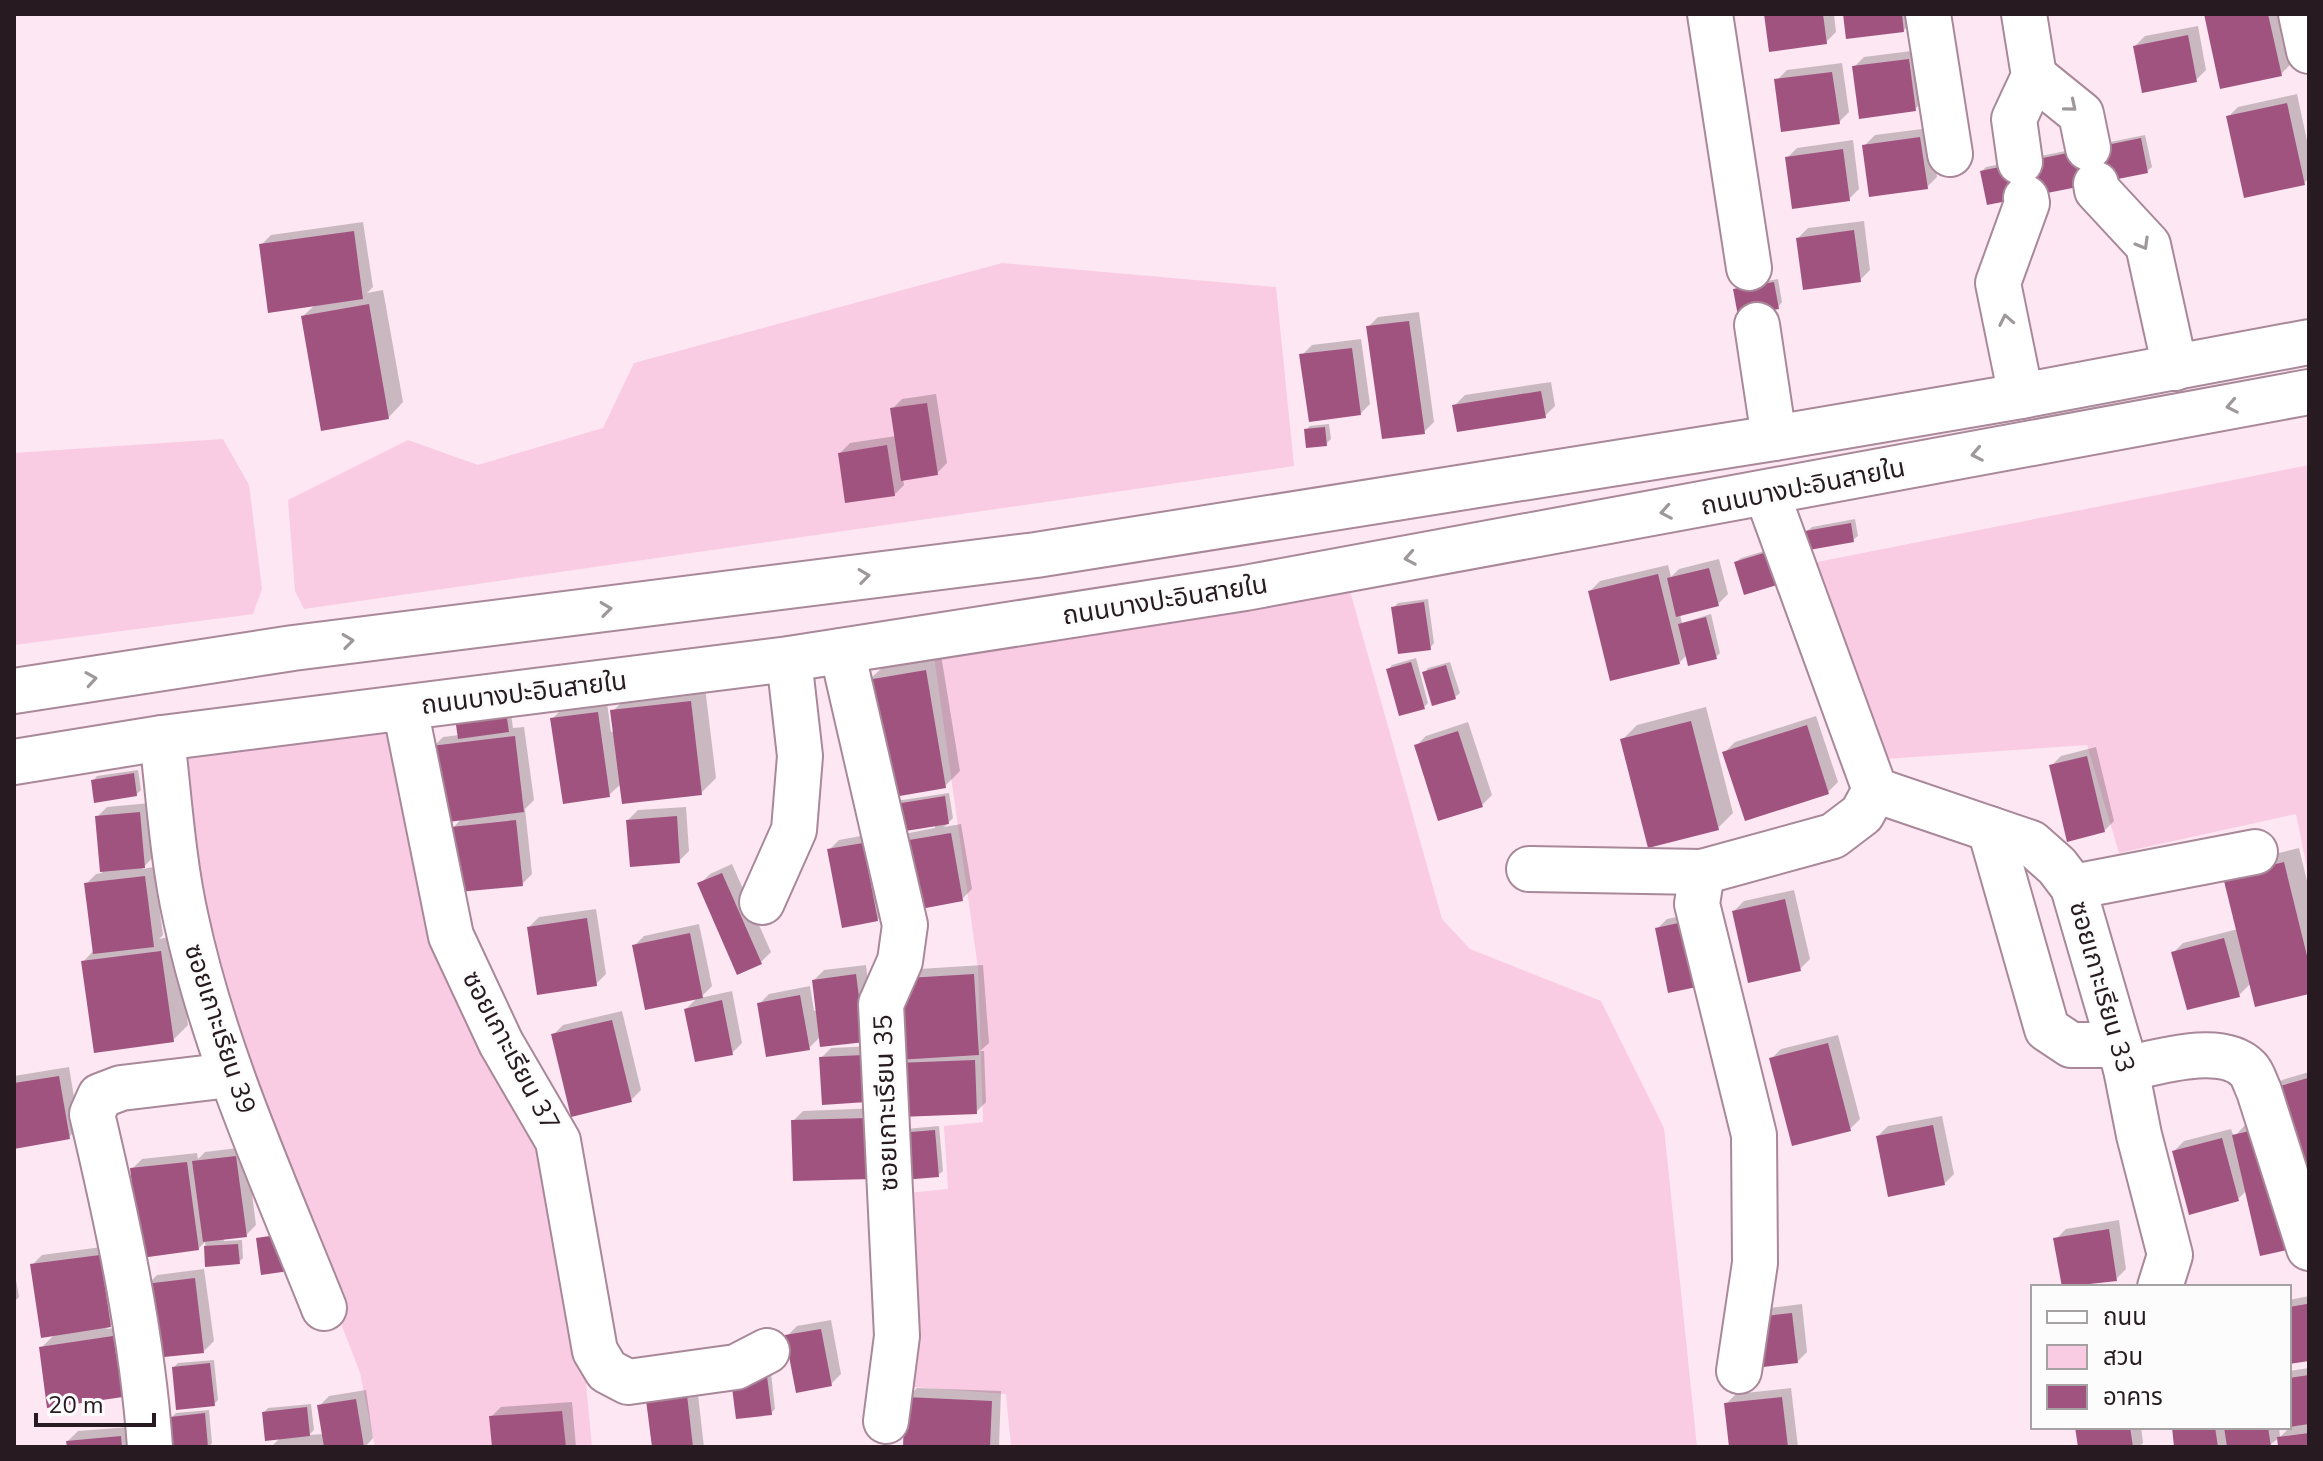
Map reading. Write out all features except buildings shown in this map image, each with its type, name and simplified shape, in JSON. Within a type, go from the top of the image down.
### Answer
[{"type":"street","points":[[1710,14],[1749,268]]},
{"type":"street","points":[[1928,14],[1950,154]]},
{"type":"street","points":[[2021,396],[1998,283],[2027,203],[2014,119],[2034,76],[2024,14]]},
{"type":"street","points":[[2301,14],[2309,51]]},
{"type":"street","points":[[2034,76],[2081,114],[2097,190],[2148,245],[2175,368]]},
{"type":"street","points":[[1757,325],[1774,438]]},
{"type":"street","name":"ถนนบางปะอินสายใน","points":[[14,691],[293,648],[1036,555],[1774,438],[2309,342]]},
{"type":"street","name":"ถนนบางปะอินสายใน","points":[[14,762],[162,738],[789,659],[1260,586],[2309,392]]},
{"type":"street","points":[[1529,869],[1702,872],[1833,836],[1862,814],[1875,790],[1767,494]]},
{"type":"street","name":"ซอยเกาะเรียน 35","points":[[842,651],[905,925],[900,961],[881,1004],[897,1336],[886,1421]]},
{"type":"street","points":[[762,902],[794,830],[800,756],[789,659]]},
{"type":"street","name":"ซอยเกาะเรียน 37","points":[[405,708],[451,936],[501,1043],[558,1141],[595,1351],[607,1371],[628,1382],[736,1367],[767,1351]]},
{"type":"street","name":"ซอยเกาะเรียน 39","points":[[162,738],[185,918],[230,1075],[324,1308]]},
{"type":"street","name":"ซอยเกาะเรียน 33","points":[[1875,790],[2031,843],[2057,866],[2073,887],[2123,1057],[2139,1135],[2170,1255],[2161,1285]]},
{"type":"street","points":[[1990,829],[2047,1029],[2071,1045],[2123,1057],[2225,1056],[2248,1069],[2259,1091],[2309,1248]]},
{"type":"street","points":[[2073,887],[2255,852]]},
{"type":"street","points":[[1702,872],[1697,904],[1754,1135],[1755,1263],[1739,1371]]},
{"type":"street","points":[[150,1447],[146,1387],[126,1258],[92,1114],[100,1096],[121,1088],[230,1075]]},
{"type":"green space","points":[[1002,263],[1276,287],[1294,466],[304,609],[295,591],[288,500],[408,440],[478,465],[603,428],[634,363]]},
{"type":"green space","points":[[223,439],[249,485],[262,589],[253,614],[14,645],[14,453]]},
{"type":"green space","points":[[2309,465],[2309,878],[2296,814],[2119,853],[2087,745],[1884,759],[1812,563]]},
{"type":"green space","points":[[1350,591],[1442,919],[1470,949],[1601,1001],[1664,1128],[1697,1447],[1011,1447],[1006,1394],[913,1387],[907,1193],[948,1189],[944,1126],[983,1122],[978,968],[934,656]]},
{"type":"green space","points":[[384,729],[396,740],[542,1138],[584,1362],[592,1447],[375,1447],[360,1373],[198,936],[184,756]]}]
